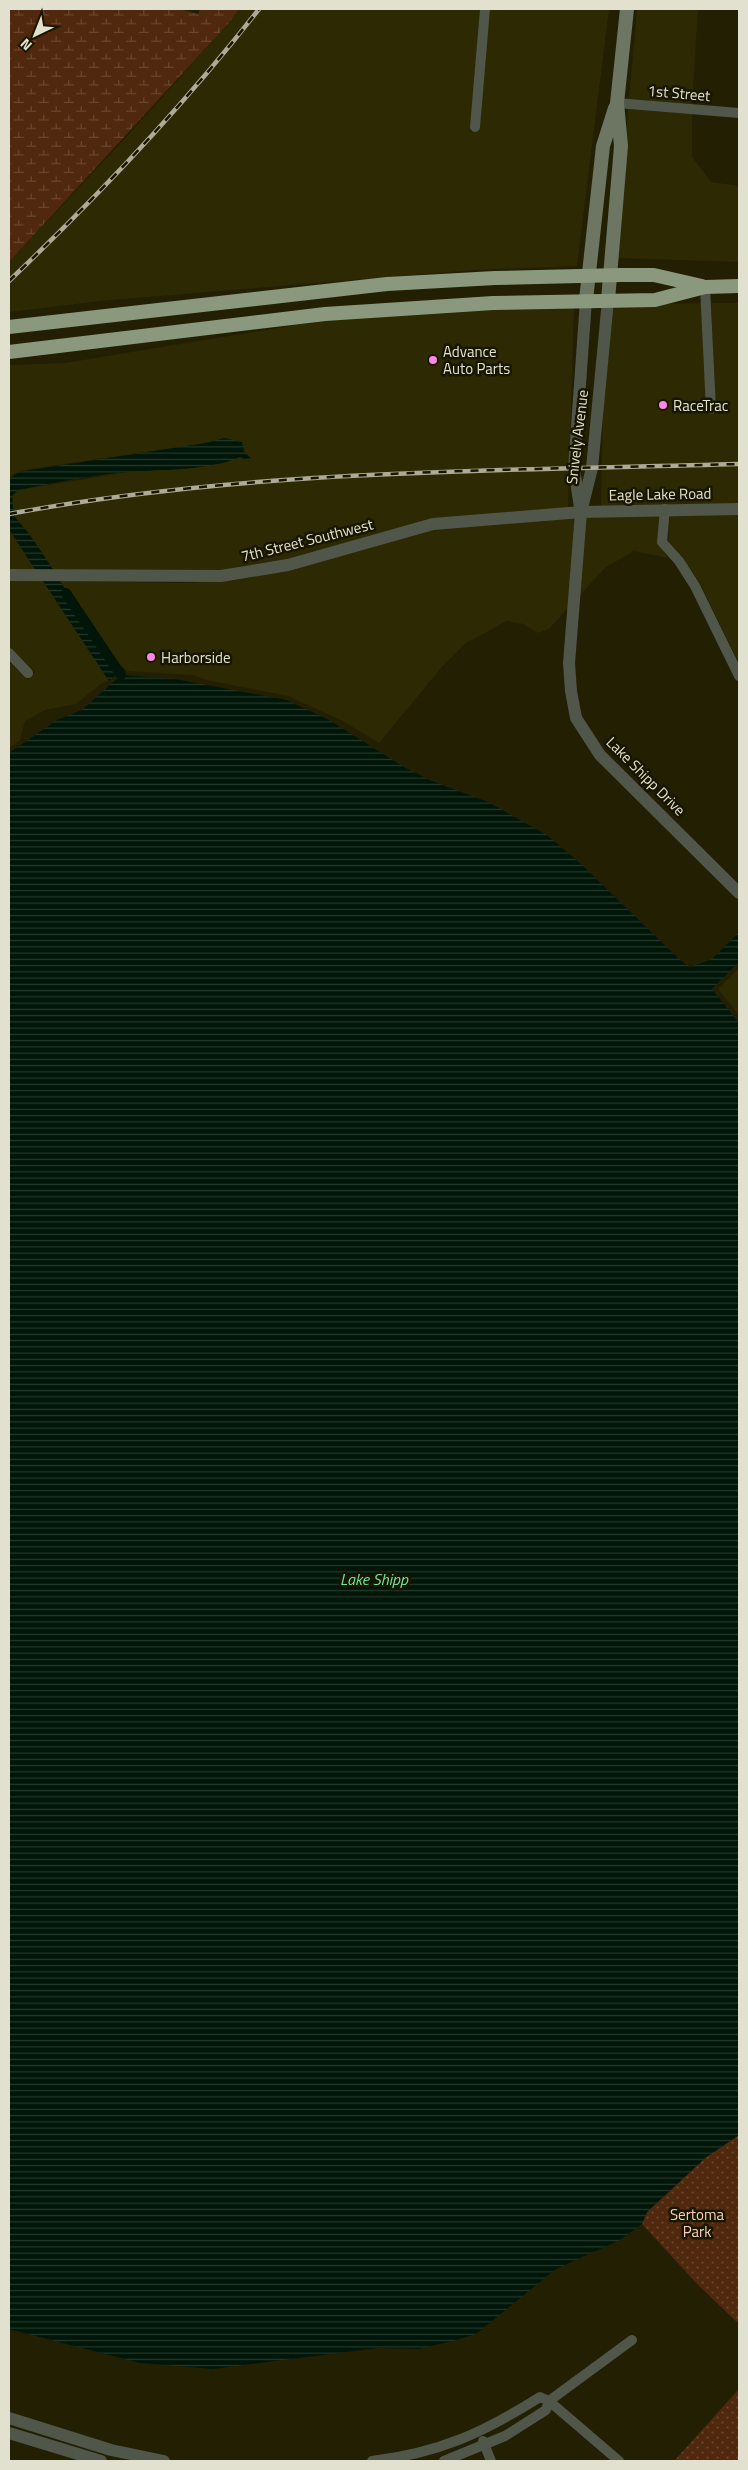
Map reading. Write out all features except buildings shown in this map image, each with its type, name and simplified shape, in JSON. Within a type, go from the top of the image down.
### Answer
[{"type":"highway","points":[[9,327],[387,284],[654,275],[706,287]]},
{"type":"highway","points":[[9,352],[326,314],[493,303],[656,300],[706,287],[739,286]]},
{"type":"main road","name":"Snively Avenue","points":[[608,300],[621,146],[617,103],[627,9]]},
{"type":"main road","name":"Snively Avenue","points":[[586,300],[603,146],[617,103]]},
{"type":"street","points":[[475,127],[485,9]]},
{"type":"street","name":"1st Street","points":[[617,103],[739,113]]},
{"type":"street","points":[[706,287],[711,409]]},
{"type":"street","name":"Snively Avenue","points":[[581,512],[574,469],[586,300]]},
{"type":"street","name":"Snively Avenue","points":[[581,512],[592,468],[608,300]]},
{"type":"street","points":[[666,509],[662,542],[679,561],[696,586],[739,676]]},
{"type":"street","name":"Eagle Lake Road","points":[[581,512],[739,509]]},
{"type":"street","name":"7th Street Southwest","points":[[14,575],[180,578],[236,575],[288,565],[433,524],[581,512]]},
{"type":"street","name":"Lake Shipp Drive","points":[[581,512],[569,657],[571,691],[576,718],[600,755],[738,890]]},
{"type":"street","points":[[9,653],[28,672]]},
{"type":"street","points":[[444,2461],[485,2446],[546,2410],[549,2401],[632,2340]]},
{"type":"street","points":[[372,2461],[430,2451],[480,2432],[498,2424],[540,2397],[549,2401],[619,2461]]},
{"type":"street","points":[[9,2418],[111,2450],[164,2461]]},
{"type":"street","points":[[480,2432],[491,2461]]},
{"type":"street","points":[[9,2434],[101,2461]]},
{"type":"shaded area","points":[[239,9],[480,9],[470,132],[479,131],[490,9],[609,9],[577,266],[474,270],[101,301],[9,312],[9,262],[129,134],[228,24]]},
{"type":"shaded area","points":[[637,9],[698,9],[692,104],[629,99]]},
{"type":"shaded area","points":[[628,109],[692,114],[692,157],[711,182],[739,186],[739,262],[617,258]]},
{"type":"shaded area","points":[[701,303],[707,414],[716,413],[711,303],[739,303],[739,504],[601,506],[603,406],[612,305]]},
{"type":"shaded area","points":[[574,306],[568,508],[461,516],[288,560],[236,570],[54,571],[30,535],[14,516],[12,496],[18,490],[127,472],[185,467],[240,457],[245,460],[244,448],[224,438],[206,443],[24,470],[12,475],[9,480],[9,365],[65,363],[344,317]]},
{"type":"shaded area","points":[[660,514],[657,542],[668,558],[634,551],[606,567],[579,596],[586,517]]},
{"type":"shaded area","points":[[670,514],[739,514],[739,664],[700,583],[668,540]]},
{"type":"shaded area","points":[[576,517],[568,608],[549,629],[538,633],[523,624],[507,621],[466,643],[441,668],[379,743],[341,720],[288,696],[211,681],[192,675],[126,671],[102,646],[75,609],[71,598],[60,581],[180,583],[236,580],[433,529]]},
{"type":"shaded area","points":[[9,529],[10,531],[36,571],[9,569]]},
{"type":"shaded area","points":[[9,580],[43,581],[109,681],[102,683],[76,704],[45,710],[25,721],[20,740],[9,748],[9,661],[28,680],[35,672],[9,646]]},
{"type":"shaded area","points":[[739,968],[739,1015],[718,989]]},
{"type":"green space","points":[[9,9],[180,9],[198,14],[200,9],[239,9],[228,24],[9,262]]},
{"type":"green space","name":"Sertoma Park","points":[[739,2135],[739,2324],[697,2284],[642,2224],[647,2212],[705,2158]]},
{"type":"green space","points":[[739,2389],[739,2461],[674,2461]]},
{"type":"water","points":[[224,438],[242,442],[244,452],[251,458],[249,461],[240,457],[214,465],[185,469],[114,473],[18,490],[12,496],[14,516],[30,535],[54,571],[36,571],[9,529],[9,480],[18,472],[206,443]]},
{"type":"water","points":[[43,581],[60,581],[71,598],[75,609],[102,646],[126,671],[119,672],[109,681]]},
{"type":"water","name":"Lake Shipp","points":[[121,675],[175,679],[287,700],[329,720],[404,767],[432,781],[488,802],[547,835],[582,865],[678,958],[690,967],[712,959],[739,932],[739,962],[712,989],[739,1023],[739,2135],[705,2158],[647,2212],[642,2224],[620,2240],[556,2269],[476,2334],[419,2349],[378,2348],[213,2369],[140,2363],[9,2329],[9,753],[57,720],[82,710]]},
{"type":"waterway","points":[[66,593],[121,675]]},
{"type":"railway","points":[[9,281],[139,150],[231,45],[259,9]]},
{"type":"railway","points":[[9,514],[99,499],[281,480],[464,471],[739,464]]},
{"type":"place","name":"Advance Auto Parts","points":[[433,360]]},
{"type":"place","name":"RaceTrac","points":[[663,405]]},
{"type":"place","name":"Harborside","points":[[151,657]]}]
